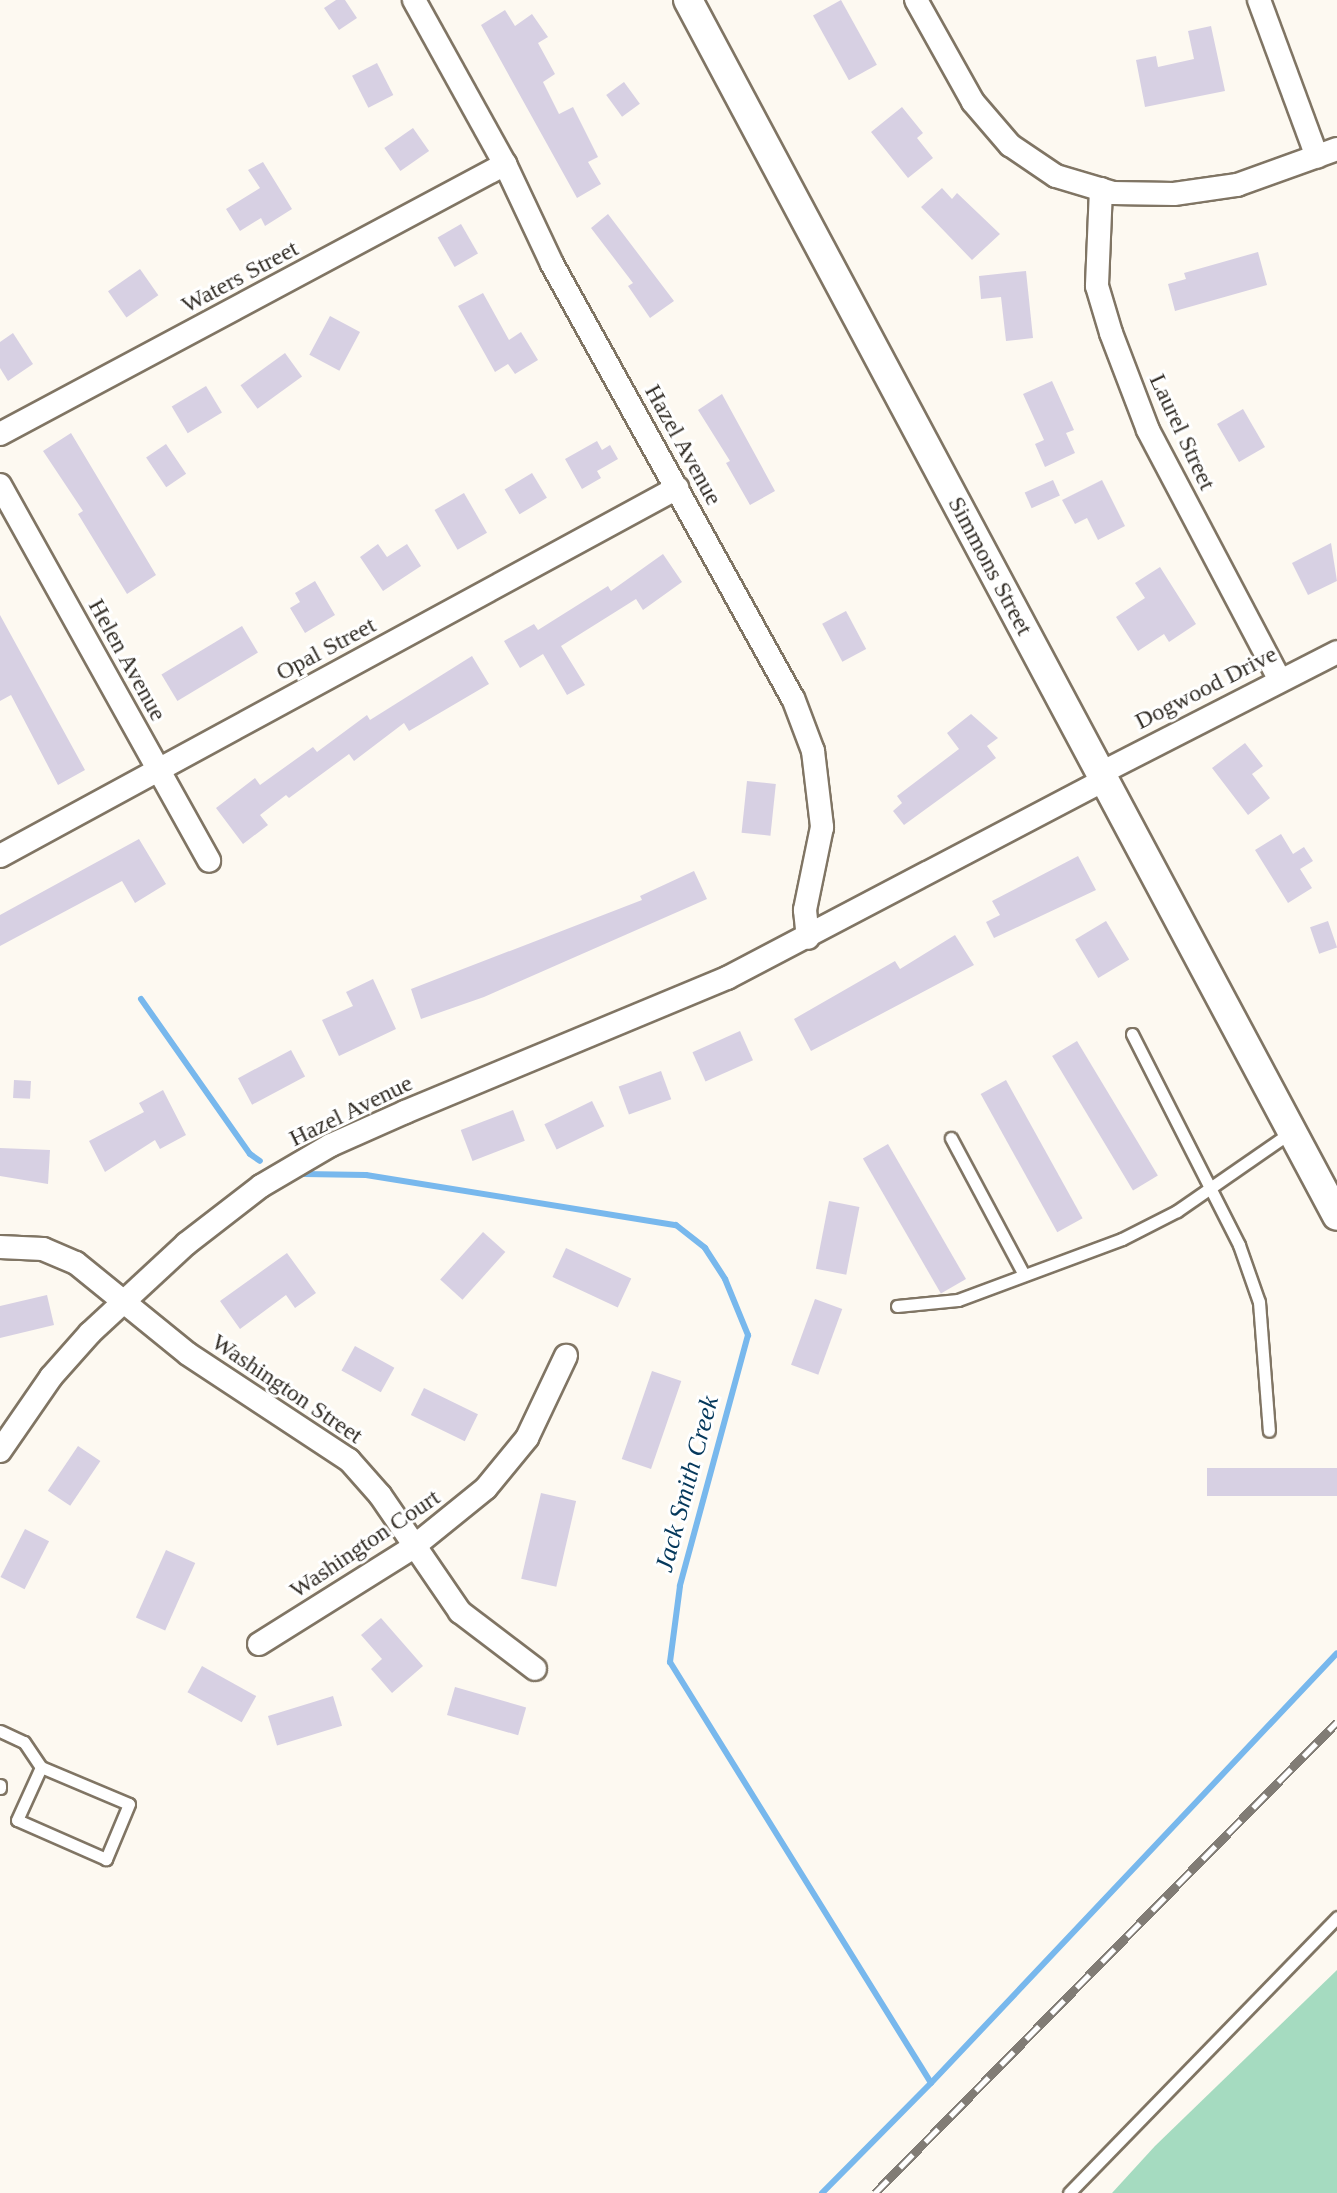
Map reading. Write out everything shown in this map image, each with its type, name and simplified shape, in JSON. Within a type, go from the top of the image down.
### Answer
[{"type":"street","name":"Hazel Avenue","points":[[414,0],[505,164],[552,264],[793,698],[813,751],[822,827],[805,910],[808,938]]},
{"type":"street","name":"Simmons Street","points":[[688,0],[1337,1216]]},
{"type":"street","points":[[916,0],[973,102],[1010,145],[1056,176],[1101,189],[1174,194],[1237,185],[1327,153],[1259,0]]},
{"type":"street","name":"Waters Street","points":[[0,434],[505,164]]},
{"type":"street","name":"Laurel Street","points":[[1101,189],[1097,286],[1111,333],[1148,430],[1280,680]]},
{"type":"street","name":"Opal Street","points":[[0,856],[677,488]]},
{"type":"street","name":"Helen Avenue","points":[[2,493],[209,861]]},
{"type":"street","name":"Dogwood Drive","points":[[1103,777],[1337,652]]},
{"type":"street","name":"Hazel Avenue","points":[[0,1451],[51,1377],[122,1301],[261,1186],[331,1145],[808,938],[1103,777]]},
{"type":"street","name":"Washington Street","points":[[0,1247],[62,1256],[188,1354],[349,1460],[380,1495],[412,1548],[460,1612],[535,1669]]},
{"type":"street","name":"Washington Court","points":[[259,1644],[412,1548],[465,1507],[515,1456],[566,1356]]},
{"type":"lane","points":[[1132,1034],[1239,1245],[1259,1302],[1269,1431]]},
{"type":"lane","points":[[897,1306],[958,1300],[1122,1239],[1210,1189],[1291,1132]]},
{"type":"lane","points":[[951,1138],[1024,1275]]},
{"type":"lane","points":[[0,1731],[24,1742],[41,1767],[129,1804],[106,1859],[17,1820],[41,1767]]},
{"type":"lane","points":[[1069,2193],[1337,1917]]},
{"type":"green space","points":[[1337,1970],[1337,2193],[1112,2193],[1155,2146]]},
{"type":"building","points":[[336,0],[345,0],[357,18],[339,30],[324,8]]},
{"type":"building","points":[[841,0],[877,65],[849,80],[813,16]]},
{"type":"building","points":[[505,10],[515,26],[532,14],[548,37],[538,43],[555,74],[543,82],[559,114],[573,107],[598,157],[588,162],[601,184],[577,198],[481,25]]},
{"type":"building","points":[[1211,26],[1225,91],[1145,107],[1136,60],[1156,56],[1158,67],[1194,59],[1188,31]]},
{"type":"building","points":[[377,63],[393,95],[368,108],[352,76]]},
{"type":"building","points":[[624,82],[640,104],[622,117],[606,95]]},
{"type":"building","points":[[902,107],[923,133],[917,138],[933,158],[908,178],[871,132]]},
{"type":"building","points":[[413,128],[429,151],[400,171],[384,148]]},
{"type":"building","points":[[263,162],[292,209],[265,226],[261,218],[240,231],[226,209],[260,188],[248,170]]},
{"type":"building","points":[[942,188],[952,199],[957,193],[1000,234],[972,260],[921,207]]},
{"type":"building","points":[[608,214],[674,301],[650,318],[628,286],[633,283],[591,228]]},
{"type":"building","points":[[461,224],[478,253],[455,267],[438,238]]},
{"type":"building","points":[[1258,252],[1267,285],[1175,311],[1168,284],[1186,279],[1184,273]]},
{"type":"building","points":[[140,269],[158,295],[126,318],[108,291]]},
{"type":"building","points":[[1026,271],[1033,338],[1006,341],[1001,297],[981,299],[979,276]]},
{"type":"building","points":[[483,293],[509,340],[521,332],[538,360],[515,374],[508,364],[495,372],[458,306]]},
{"type":"building","points":[[330,316],[360,332],[339,371],[309,355]]},
{"type":"building","points":[[13,333],[33,364],[8,381],[0,368],[0,342]]},
{"type":"building","points":[[285,353],[302,376],[258,409],[241,385]]},
{"type":"building","points":[[1052,381],[1074,430],[1066,433],[1075,453],[1045,467],[1035,444],[1044,440],[1023,394]]},
{"type":"building","points":[[206,386],[222,413],[188,433],[172,407]]},
{"type":"building","points":[[722,394],[775,491],[750,505],[726,463],[730,461],[698,410]]},
{"type":"building","points":[[1243,409],[1265,447],[1239,462],[1217,424]]},
{"type":"building","points":[[71,433],[156,575],[127,594],[78,514],[83,511],[43,451]]},
{"type":"building","points":[[597,441],[602,450],[610,445],[618,459],[597,471],[601,478],[582,489],[565,459]]},
{"type":"building","points":[[166,444],[186,474],[166,487],[146,457]]},
{"type":"building","points":[[532,473],[547,498],[520,514],[505,489]]},
{"type":"building","points":[[1053,480],[1060,496],[1032,508],[1025,493]]},
{"type":"building","points":[[1102,480],[1125,526],[1098,540],[1087,518],[1075,524],[1062,500]]},
{"type":"building","points":[[464,493],[487,533],[458,550],[435,510]]},
{"type":"building","points":[[1331,543],[1337,581],[1308,595],[1292,563]]},
{"type":"building","points":[[378,544],[387,557],[407,544],[421,566],[383,591],[360,557]]},
{"type":"building","points":[[663,554],[682,582],[643,610],[636,599],[561,646],[585,685],[567,695],[543,654],[520,668],[504,641],[534,624],[538,630],[608,586],[611,591]]},
{"type":"building","points":[[1160,567],[1196,624],[1169,642],[1164,634],[1138,651],[1116,617],[1145,598],[1135,583]]},
{"type":"building","points":[[315,581],[335,615],[305,633],[290,608],[300,602],[295,593]]},
{"type":"building","points":[[846,611],[866,649],[842,662],[822,624]]},
{"type":"building","points":[[0,615],[85,770],[58,785],[11,695],[0,701]]},
{"type":"building","points":[[242,626],[258,653],[177,701],[161,674]]},
{"type":"building","points":[[472,656],[489,684],[409,731],[404,723],[354,761],[349,754],[260,815],[268,825],[243,844],[216,808],[255,778],[260,785],[313,747],[317,752],[367,715],[370,720]]},
{"type":"building","points":[[971,714],[998,738],[987,746],[996,758],[904,825],[893,811],[902,803],[897,796],[959,749],[947,733]]},
{"type":"building","points":[[1245,743],[1263,766],[1252,774],[1270,798],[1248,815],[1212,768]]},
{"type":"building","points":[[747,781],[776,784],[770,836],[742,833]]},
{"type":"building","points":[[1281,834],[1293,854],[1304,847],[1313,861],[1300,869],[1312,888],[1288,903],[1255,850]]},
{"type":"building","points":[[139,839],[166,884],[135,903],[122,881],[0,946],[0,915]]},
{"type":"building","points":[[1078,856],[1096,890],[994,938],[986,922],[1000,915],[992,901]]},
{"type":"building","points":[[694,871],[707,899],[484,997],[421,1019],[411,989],[642,900],[640,896]]},
{"type":"building","points":[[1106,921],[1129,960],[1098,978],[1075,940]]},
{"type":"building","points":[[1328,921],[1337,948],[1319,954],[1310,927]]},
{"type":"building","points":[[955,935],[974,965],[811,1051],[794,1019],[895,961],[900,969]]},
{"type":"building","points":[[373,979],[396,1029],[339,1056],[322,1020],[353,1006],[346,992]]},
{"type":"building","points":[[740,1031],[753,1060],[706,1081],[692,1052]]},
{"type":"building","points":[[1077,1041],[1158,1176],[1133,1191],[1052,1056]]},
{"type":"building","points":[[291,1050],[305,1076],[252,1105],[238,1078]]},
{"type":"building","points":[[661,1071],[671,1099],[629,1115],[619,1086]]},
{"type":"building","points":[[14,1080],[31,1081],[30,1099],[13,1098]]},
{"type":"building","points":[[1006,1080],[1083,1218],[1057,1232],[981,1094]]},
{"type":"building","points":[[163,1090],[186,1135],[160,1149],[155,1140],[105,1172],[89,1141],[144,1112],[139,1103]]},
{"type":"building","points":[[592,1101],[604,1126],[557,1149],[544,1124]]},
{"type":"building","points":[[513,1110],[525,1141],[473,1161],[461,1130]]},
{"type":"building","points":[[888,1144],[966,1279],[941,1294],[863,1158]]},
{"type":"building","points":[[0,1148],[50,1150],[48,1184],[0,1176]]},
{"type":"building","points":[[829,1201],[859,1207],[846,1275],[816,1269]]},
{"type":"building","points":[[483,1232],[505,1252],[462,1300],[440,1280]]},
{"type":"building","points":[[566,1248],[631,1278],[618,1307],[552,1277]]},
{"type":"building","points":[[287,1253],[316,1293],[295,1308],[286,1295],[240,1329],[220,1301]]},
{"type":"building","points":[[47,1295],[54,1325],[0,1338],[0,1306]]},
{"type":"building","points":[[815,1299],[842,1309],[818,1375],[791,1365]]},
{"type":"building","points":[[355,1346],[394,1368],[381,1392],[341,1370]]},
{"type":"building","points":[[652,1371],[681,1381],[651,1469],[622,1459]]},
{"type":"building","points":[[424,1388],[478,1414],[465,1441],[411,1415]]},
{"type":"building","points":[[78,1446],[100,1461],[70,1506],[48,1491]]},
{"type":"building","points":[[1207,1468],[1337,1468],[1337,1496],[1207,1496]]},
{"type":"building","points":[[541,1493],[576,1501],[556,1587],[521,1579]]},
{"type":"building","points":[[25,1529],[49,1541],[25,1589],[0,1577]]},
{"type":"building","points":[[166,1550],[195,1563],[165,1631],[136,1618]]},
{"type":"building","points":[[381,1618],[423,1666],[392,1693],[371,1669],[382,1659],[361,1635]]},
{"type":"building","points":[[202,1666],[256,1696],[242,1722],[187,1692]]},
{"type":"building","points":[[455,1687],[526,1707],[518,1735],[447,1715]]},
{"type":"building","points":[[333,1696],[342,1726],[277,1746],[268,1716]]},
{"type":"waterway","name":"Jack Smith Creek","points":[[141,999],[250,1154],[260,1161]]},
{"type":"waterway","name":"Jack Smith Creek","points":[[304,1174],[366,1175],[676,1225],[705,1248],[725,1279],[748,1335],[680,1586],[670,1662],[931,2083],[822,2193]]},
{"type":"waterway","name":"Jack Smith Creek","points":[[931,2083],[1337,1653]]},
{"type":"railway","points":[[875,2193],[1337,1722]]}]
